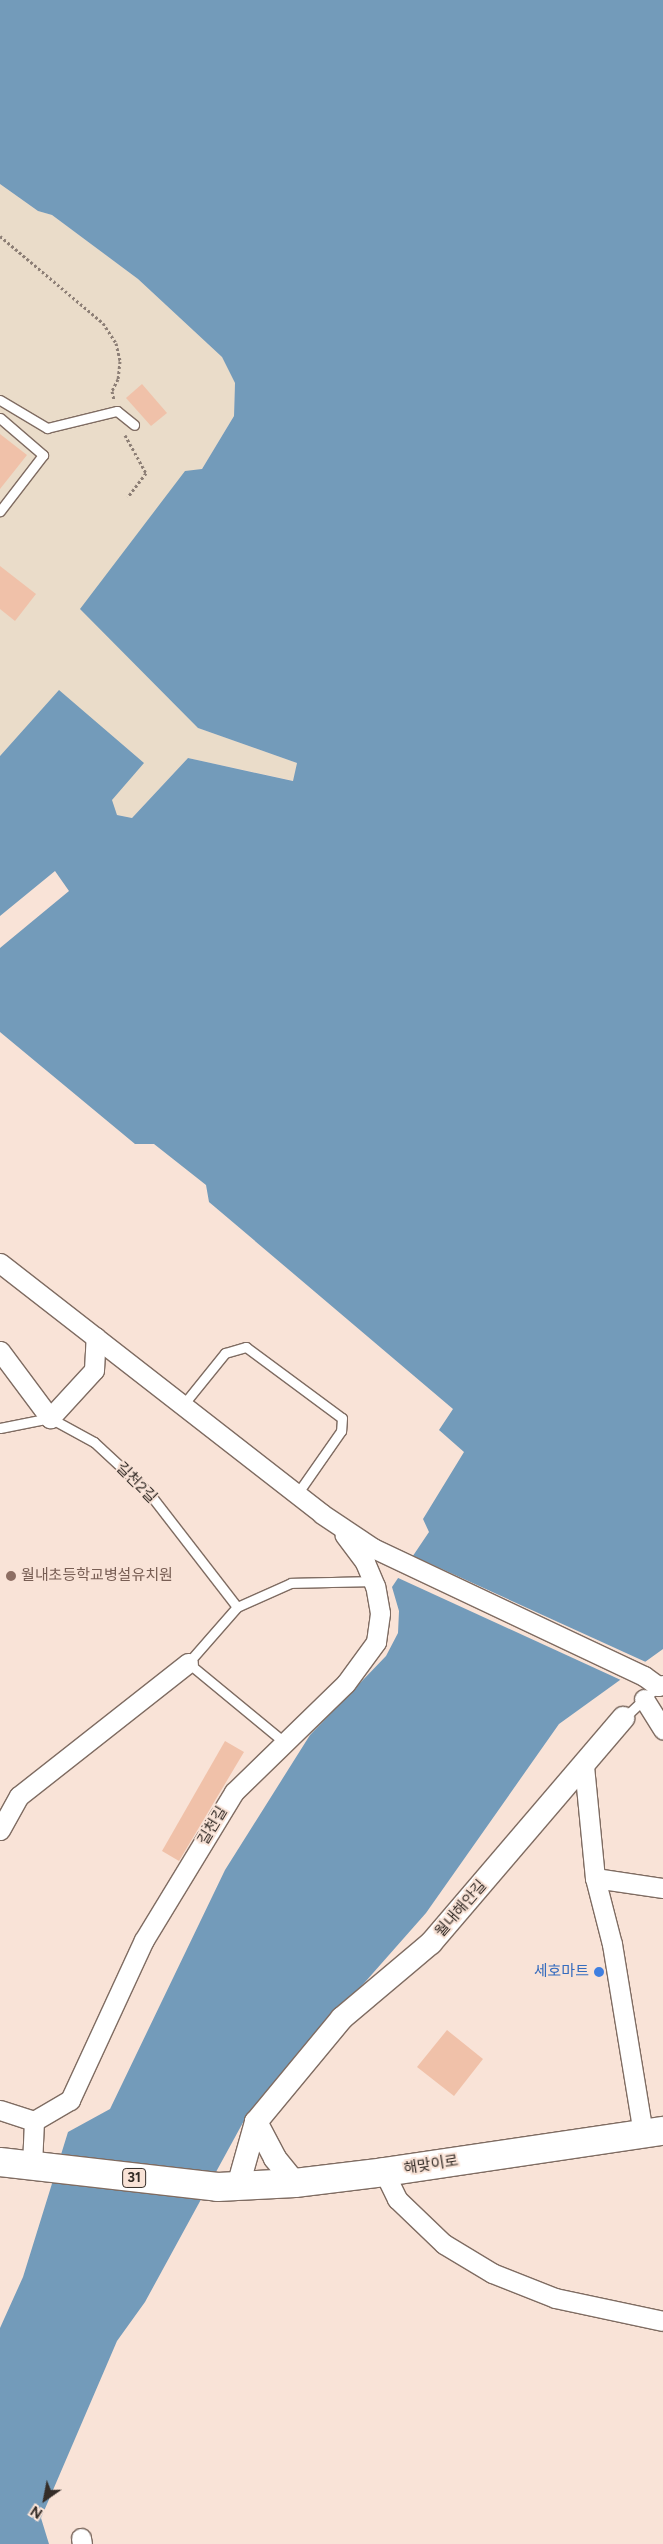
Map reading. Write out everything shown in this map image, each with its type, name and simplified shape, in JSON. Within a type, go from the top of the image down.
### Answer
[{"type":"main road","name":"해맞이로","points":[[228,2186],[295,2182],[384,2172],[653,2132]]},
{"type":"main road","name":"31","points":[[0,2162],[228,2186]]},
{"type":"street","points":[[0,1263],[322,1514],[398,1563],[655,1682]]},
{"type":"street","points":[[0,1351],[50,1418],[94,1370],[96,1337]]},
{"type":"street","name":"길천길","points":[[34,2121],[70,2100],[144,1940],[234,1792],[346,1683],[376,1642],[380,1613],[372,1580],[365,1562],[346,1536],[322,1514]]},
{"type":"street","points":[[0,1830],[19,1796],[188,1663]]},
{"type":"street","points":[[644,1699],[663,1729]]},
{"type":"street","name":"월내해안길","points":[[256,2122],[342,2018],[431,1943],[623,1718]]},
{"type":"street","points":[[584,1766],[595,1878],[663,1888]]},
{"type":"street","name":"해맞이로","points":[[595,1878],[612,1944],[653,2132]]},
{"type":"street","points":[[0,2110],[34,2121],[41,2167]]},
{"type":"street","points":[[256,2122],[276,2158],[295,2182]]},
{"type":"street","points":[[228,2186],[256,2122]]},
{"type":"street","points":[[384,2172],[397,2199],[444,2244],[492,2273],[556,2298],[663,2321]]},
{"type":"lane","points":[[0,400],[47,428],[117,411],[134,425]]},
{"type":"lane","points":[[0,418],[43,455],[0,511]]},
{"type":"lane","points":[[183,1405],[225,1353],[246,1347],[342,1418],[341,1431],[297,1494]]},
{"type":"lane","points":[[0,1428],[50,1418]]},
{"type":"lane","name":"길천2길","points":[[50,1418],[94,1442],[149,1493],[238,1607]]},
{"type":"lane","points":[[284,1742],[188,1663],[238,1607],[291,1583],[372,1580]]},
{"type":"lane","points":[[623,1718],[644,1699],[655,1682]]},
{"type":"path","points":[[0,236],[103,323],[116,343],[120,361],[118,379],[112,391],[127,442],[146,474],[128,497]]},
{"type":"shaded area","points":[[0,184],[38,211],[52,215],[138,279],[222,357],[235,383],[234,416],[202,469],[198,728],[297,763],[294,781],[188,758],[132,818],[117,815],[59,691],[0,756]]},
{"type":"water","points":[[0,0],[663,0],[663,1649],[559,1724],[426,1913],[246,2117],[145,2302],[117,2341],[41,2518],[49,2544],[0,2544],[0,2328],[23,2277],[68,2132],[110,2109],[225,1870],[310,1735],[386,1656],[398,1633],[399,1611],[392,1587],[429,1532],[423,1519],[464,1452],[439,1430],[453,1409],[209,1202],[206,1185],[154,1144],[135,1144],[0,1032],[0,948],[69,891],[55,871],[0,916],[0,756],[59,690],[144,763],[112,800],[117,815],[132,818],[188,758],[293,781],[297,763],[198,728],[80,609],[185,471],[202,469],[234,416],[235,383],[222,357],[138,279],[52,215],[38,211],[0,184]]},
{"type":"pier","points":[[411,1555],[648,1663],[623,1681],[396,1577]]},
{"type":"building","points":[[142,384],[167,413],[151,426],[126,398]]},
{"type":"building","points":[[0,434],[27,455],[0,489]]},
{"type":"building","points":[[0,566],[36,594],[15,621],[0,609]]},
{"type":"building","points":[[225,1741],[244,1752],[179,1861],[162,1851]]},
{"type":"building","points":[[447,2030],[483,2059],[454,2096],[417,2067]]},
{"type":"place","name":"월내초등학교병설유치원","points":[[11,1576]]},
{"type":"place","name":"세호마트","points":[[599,1972]]}]
